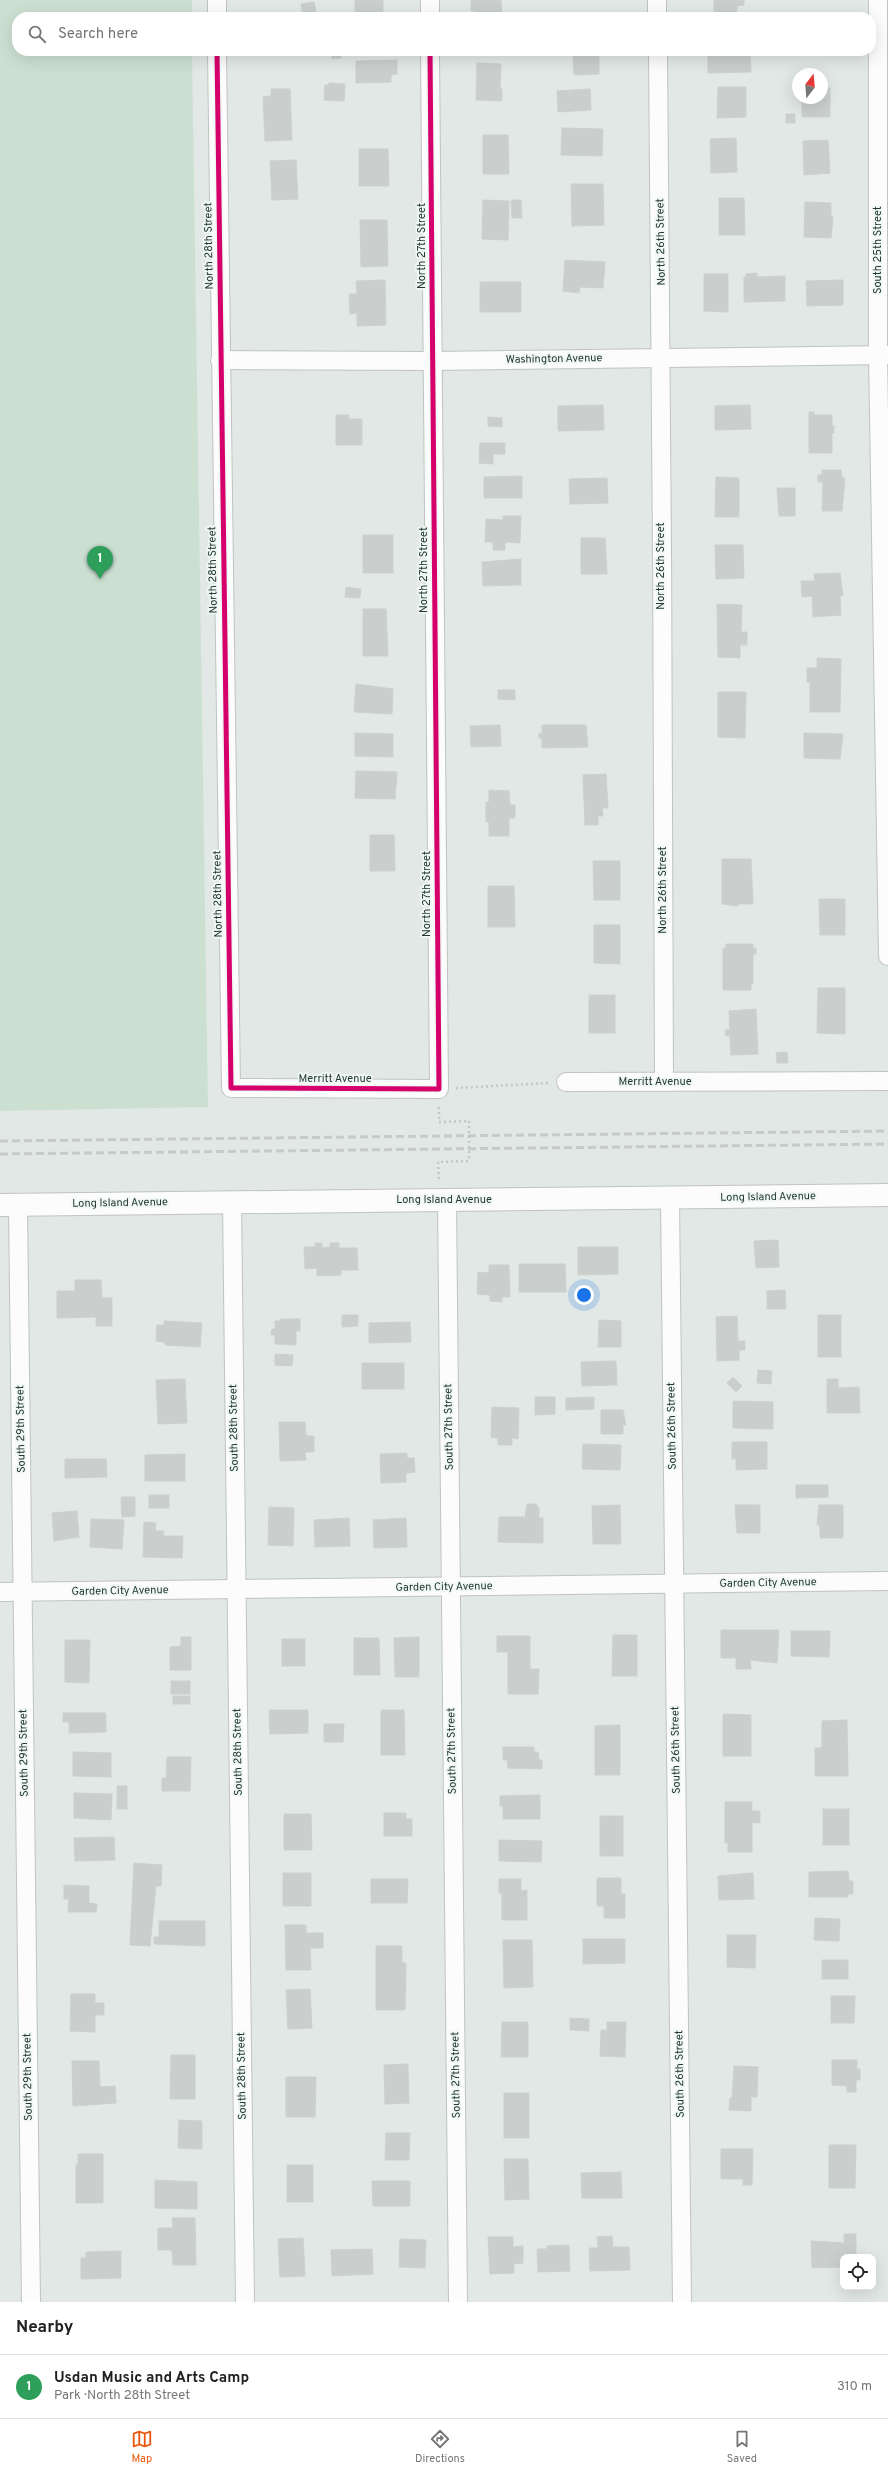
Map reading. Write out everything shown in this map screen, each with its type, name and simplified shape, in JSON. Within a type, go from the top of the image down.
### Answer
[{"type":"street","points":[[217,0],[217,12]]},
{"type":"street","points":[[430,0],[430,12]]},
{"type":"street","points":[[657,0],[658,12]]},
{"type":"street","name":"South 25th Street","points":[[878,0],[883,355],[888,956]]},
{"type":"street","name":"North 28th Street","points":[[217,56],[230,1088]]},
{"type":"street","name":"North 27th Street","points":[[430,56],[439,1089]]},
{"type":"street","name":"North 26th Street","points":[[658,56],[662,358],[661,617],[664,1082]]},
{"type":"street","name":"Washington Avenue","points":[[220,360],[432,361],[883,355]]},
{"type":"street","name":"Merritt Avenue","points":[[566,1082],[888,1081]]},
{"type":"street","name":"Merritt Avenue","points":[[230,1088],[439,1089]]},
{"type":"street","name":"Long Island Avenue","points":[[9,1205],[232,1202],[443,1190],[670,1198],[888,1195]]},
{"type":"street","name":"South 27th Street","points":[[443,1190],[451,1587],[458,2302]]},
{"type":"street","name":"South 26th Street","points":[[670,1198],[682,2302]]},
{"type":"street","name":"South 28th Street","points":[[232,1202],[245,2302]]},
{"type":"street","name":"South 29th Street","points":[[9,1205],[22,1592],[31,2302]]},
{"type":"street","name":"Garden City Avenue","points":[[0,1592],[888,1581]]},
{"type":"path","points":[[439,1089],[566,1082]]},
{"type":"path","points":[[440,1122],[468,1121],[469,1161],[438,1162],[443,1190]]},
{"type":"green space","points":[[0,0],[192,0],[192,12],[12,12],[12,56],[192,56],[208,1107],[0,1111]]},
{"type":"building","points":[[355,0],[383,0],[383,12],[355,12]]},
{"type":"building","points":[[471,0],[501,0],[502,12],[471,11]]},
{"type":"building","points":[[714,0],[744,0],[744,5],[737,6],[737,12],[714,12]]},
{"type":"building","points":[[314,2],[316,12],[302,12],[301,4]]},
{"type":"building","points":[[332,56],[341,56],[341,58],[332,59]]},
{"type":"building","points":[[573,56],[599,56],[599,74],[574,75]]},
{"type":"building","points":[[708,56],[750,56],[751,72],[708,73]]},
{"type":"building","points":[[397,60],[397,74],[391,75],[391,82],[356,83],[356,61]]},
{"type":"building","points":[[477,63],[501,64],[500,89],[502,89],[502,101],[476,100]]},
{"type":"building","points":[[329,83],[345,84],[344,101],[324,100],[325,85],[329,85]]},
{"type":"building","points":[[718,87],[746,87],[746,117],[717,118]]},
{"type":"building","points":[[828,88],[830,88],[830,117],[802,117],[802,104],[828,104]]},
{"type":"building","points":[[271,89],[290,89],[292,140],[265,141],[263,97],[271,96]]},
{"type":"building","points":[[590,89],[591,110],[558,112],[557,91]]},
{"type":"building","points":[[786,114],[795,114],[795,123],[786,123]]},
{"type":"building","points":[[562,128],[603,129],[602,156],[561,155]]},
{"type":"building","points":[[483,135],[508,135],[509,174],[483,174]]},
{"type":"building","points":[[736,138],[737,172],[711,173],[710,139]]},
{"type":"building","points":[[828,140],[830,173],[804,175],[803,141]]},
{"type":"building","points":[[359,149],[388,149],[389,186],[359,186]]},
{"type":"building","points":[[296,160],[298,199],[272,200],[270,161]]},
{"type":"building","points":[[571,184],[603,184],[604,225],[572,226]]},
{"type":"building","points":[[719,198],[744,198],[745,235],[719,235]]},
{"type":"building","points":[[483,200],[509,201],[508,240],[482,239]]},
{"type":"building","points":[[511,200],[521,200],[522,218],[512,218]]},
{"type":"building","points":[[805,202],[831,203],[831,217],[833,217],[831,238],[804,237]]},
{"type":"building","points":[[360,220],[387,220],[388,266],[361,267]]},
{"type":"building","points":[[565,260],[605,262],[603,288],[580,287],[579,293],[563,291]]},
{"type":"building","points":[[757,273],[757,277],[785,276],[785,301],[744,302],[744,277],[746,277],[746,274]]},
{"type":"building","points":[[704,274],[728,274],[728,312],[704,311]]},
{"type":"building","points":[[385,280],[386,325],[357,326],[357,313],[350,314],[349,294],[357,294],[356,281]]},
{"type":"building","points":[[843,280],[843,305],[807,306],[806,281]]},
{"type":"building","points":[[480,282],[521,282],[521,312],[480,312]]},
{"type":"building","points":[[603,405],[604,430],[558,431],[558,406]]},
{"type":"building","points":[[750,405],[751,429],[715,430],[715,406]]},
{"type":"building","points":[[809,412],[814,412],[814,415],[832,415],[832,426],[834,426],[834,433],[832,433],[832,453],[809,453]]},
{"type":"building","points":[[336,415],[349,415],[348,419],[362,419],[362,445],[336,445]]},
{"type":"building","points":[[488,417],[502,418],[502,427],[488,426]]},
{"type":"building","points":[[480,443],[505,443],[505,454],[493,454],[493,464],[479,463]]},
{"type":"building","points":[[822,470],[841,470],[842,478],[845,478],[842,511],[822,511],[823,482],[818,482],[818,475],[822,475]]},
{"type":"building","points":[[522,476],[522,498],[484,498],[484,477]]},
{"type":"building","points":[[716,477],[739,478],[739,517],[715,517]]},
{"type":"building","points":[[607,478],[608,503],[570,504],[569,479]]},
{"type":"building","points":[[777,488],[795,488],[795,516],[779,516]]},
{"type":"building","points":[[503,516],[521,516],[520,543],[505,542],[505,550],[493,550],[493,542],[485,542],[486,519],[503,520]]},
{"type":"building","points":[[363,535],[393,535],[393,573],[363,573]]},
{"type":"building","points":[[581,538],[605,538],[607,574],[581,574]]},
{"type":"building","points":[[715,545],[743,545],[744,578],[716,579]]},
{"type":"building","points":[[521,559],[521,585],[483,586],[482,562]]},
{"type":"building","points":[[840,573],[843,596],[840,596],[841,615],[813,617],[812,596],[802,597],[801,581],[815,581],[814,574]]},
{"type":"building","points":[[346,587],[361,589],[360,598],[345,597]]},
{"type":"building","points":[[717,604],[742,605],[741,632],[747,632],[747,645],[740,645],[740,658],[718,657]]},
{"type":"building","points":[[363,609],[386,609],[388,656],[363,656]]},
{"type":"building","points":[[817,658],[841,659],[840,712],[810,712],[810,682],[807,682],[807,668],[817,668]]},
{"type":"building","points":[[356,684],[393,689],[392,714],[354,712]]},
{"type":"building","points":[[498,690],[515,690],[515,700],[498,699]]},
{"type":"building","points":[[718,692],[746,692],[745,738],[718,737]]},
{"type":"building","points":[[500,725],[501,746],[471,747],[470,726]]},
{"type":"building","points":[[542,725],[586,725],[588,747],[542,748],[542,738],[539,738],[539,733],[542,734]]},
{"type":"building","points":[[355,733],[393,734],[393,757],[355,756]]},
{"type":"building","points":[[804,733],[843,734],[840,759],[804,758]]},
{"type":"building","points":[[356,771],[397,772],[395,799],[355,798]]},
{"type":"building","points":[[606,774],[608,808],[602,808],[603,816],[598,816],[598,825],[585,825],[583,775]]},
{"type":"building","points":[[489,790],[509,791],[510,805],[515,805],[515,818],[509,818],[509,836],[489,836],[489,822],[486,822],[486,802],[489,802]]},
{"type":"building","points":[[370,835],[394,835],[395,871],[370,871]]},
{"type":"building","points":[[722,859],[751,859],[753,904],[738,904],[738,906],[722,904]]},
{"type":"building","points":[[593,861],[620,861],[620,900],[594,900]]},
{"type":"building","points":[[488,886],[514,886],[515,927],[488,927]]},
{"type":"building","points":[[819,899],[845,899],[845,935],[820,935]]},
{"type":"building","points":[[594,925],[620,925],[620,964],[594,963]]},
{"type":"building","points":[[726,944],[753,944],[753,948],[756,948],[756,954],[753,954],[753,984],[751,984],[751,990],[723,990],[723,948],[726,948]]},
{"type":"building","points":[[818,988],[845,988],[845,1034],[817,1033]]},
{"type":"building","points":[[589,995],[615,995],[615,1033],[589,1033]]},
{"type":"building","points":[[756,1009],[758,1054],[731,1055],[730,1036],[726,1036],[725,1030],[730,1030],[729,1011]]},
{"type":"building","points":[[787,1052],[788,1063],[777,1063],[776,1053]]},
{"type":"building","points":[[778,1240],[779,1267],[756,1268],[754,1241]]},
{"type":"building","points":[[315,1243],[322,1243],[322,1248],[330,1247],[330,1243],[339,1243],[339,1248],[357,1248],[358,1270],[341,1270],[341,1275],[317,1276],[317,1268],[305,1269],[304,1247],[315,1247]]},
{"type":"building","points":[[578,1247],[618,1247],[618,1274],[578,1275]]},
{"type":"building","points":[[519,1264],[565,1264],[566,1292],[519,1292]]},
{"type":"building","points":[[489,1265],[509,1265],[510,1297],[502,1297],[502,1302],[490,1301],[490,1295],[477,1294],[478,1272],[489,1273]]},
{"type":"building","points":[[75,1280],[101,1280],[102,1298],[112,1298],[112,1326],[96,1326],[96,1317],[57,1318],[57,1291],[75,1291]]},
{"type":"building","points":[[785,1290],[786,1309],[767,1309],[767,1291]]},
{"type":"building","points":[[342,1315],[358,1315],[358,1326],[342,1327]]},
{"type":"building","points":[[818,1315],[841,1315],[841,1357],[818,1357]]},
{"type":"building","points":[[737,1316],[738,1341],[745,1341],[745,1350],[739,1350],[739,1360],[717,1361],[716,1317]]},
{"type":"building","points":[[281,1319],[300,1319],[300,1331],[296,1331],[296,1345],[275,1344],[275,1335],[271,1335],[272,1329],[275,1329],[275,1321],[280,1321]]},
{"type":"building","points":[[599,1320],[621,1321],[621,1347],[598,1347]]},
{"type":"building","points":[[164,1321],[202,1323],[200,1347],[165,1345],[165,1342],[156,1341],[157,1325],[164,1325]]},
{"type":"building","points":[[410,1322],[411,1342],[369,1343],[369,1323]]},
{"type":"building","points":[[275,1354],[293,1355],[292,1366],[275,1365]]},
{"type":"building","points":[[616,1361],[617,1385],[582,1386],[581,1362]]},
{"type":"building","points":[[362,1363],[404,1363],[404,1389],[362,1389]]},
{"type":"building","points":[[758,1370],[772,1371],[771,1384],[757,1383]]},
{"type":"building","points":[[733,1377],[742,1386],[736,1392],[727,1383]]},
{"type":"building","points":[[185,1379],[187,1423],[158,1424],[156,1380]]},
{"type":"building","points":[[827,1379],[838,1379],[838,1388],[859,1387],[860,1413],[827,1413]]},
{"type":"building","points":[[535,1397],[555,1397],[555,1414],[535,1415]]},
{"type":"building","points":[[594,1397],[594,1409],[566,1410],[566,1398]]},
{"type":"building","points":[[733,1401],[773,1402],[773,1429],[733,1428]]},
{"type":"building","points":[[492,1407],[519,1408],[518,1439],[512,1438],[512,1445],[498,1445],[498,1438],[491,1437]]},
{"type":"building","points":[[601,1410],[623,1410],[626,1425],[623,1425],[623,1434],[601,1434]]},
{"type":"building","points":[[279,1422],[305,1422],[306,1436],[314,1436],[314,1452],[305,1452],[306,1460],[280,1461]]},
{"type":"building","points":[[732,1442],[767,1442],[767,1469],[736,1470],[736,1459],[732,1459]]},
{"type":"building","points":[[583,1444],[621,1445],[620,1470],[582,1469]]},
{"type":"building","points":[[407,1453],[407,1458],[414,1458],[415,1472],[406,1473],[406,1482],[381,1483],[380,1454]]},
{"type":"building","points":[[185,1454],[185,1481],[145,1481],[145,1455]]},
{"type":"building","points":[[65,1459],[106,1459],[107,1477],[65,1478]]},
{"type":"building","points":[[796,1485],[828,1485],[828,1497],[796,1498]]},
{"type":"building","points":[[149,1495],[169,1495],[169,1508],[149,1508]]},
{"type":"building","points":[[121,1497],[135,1497],[135,1516],[122,1517]]},
{"type":"building","points":[[527,1504],[536,1504],[539,1508],[539,1518],[543,1518],[543,1543],[498,1542],[499,1517],[525,1517]]},
{"type":"building","points":[[620,1505],[621,1544],[593,1544],[592,1506]]},
{"type":"building","points":[[735,1505],[760,1505],[760,1533],[737,1533]]},
{"type":"building","points":[[819,1505],[843,1505],[843,1538],[820,1538],[820,1525],[817,1525]]},
{"type":"building","points":[[269,1507],[294,1508],[293,1546],[268,1545]]},
{"type":"building","points":[[77,1511],[79,1537],[54,1541],[52,1513]]},
{"type":"building","points":[[349,1518],[350,1546],[315,1547],[314,1520]]},
{"type":"building","points":[[406,1518],[407,1547],[374,1548],[373,1520]]},
{"type":"building","points":[[91,1519],[124,1520],[122,1549],[90,1547]]},
{"type":"building","points":[[144,1522],[156,1523],[155,1531],[164,1531],[163,1536],[183,1536],[182,1558],[143,1557]]},
{"type":"building","points":[[721,1630],[779,1630],[777,1663],[750,1660],[751,1669],[736,1669],[736,1658],[721,1658]]},
{"type":"building","points":[[791,1631],[830,1631],[829,1657],[791,1656]]},
{"type":"building","points":[[613,1635],[637,1635],[637,1676],[612,1676]]},
{"type":"building","points":[[497,1636],[530,1636],[530,1669],[539,1669],[538,1694],[508,1694],[508,1652],[497,1652]]},
{"type":"building","points":[[181,1637],[191,1637],[191,1670],[170,1670],[170,1647],[181,1646]]},
{"type":"building","points":[[419,1637],[419,1677],[395,1677],[394,1638]]},
{"type":"building","points":[[354,1638],[379,1638],[380,1675],[354,1675]]},
{"type":"building","points":[[282,1639],[305,1639],[305,1666],[282,1666]]},
{"type":"building","points":[[65,1640],[90,1640],[89,1683],[65,1682]]},
{"type":"building","points":[[171,1681],[190,1681],[190,1694],[171,1694]]},
{"type":"building","points":[[173,1696],[190,1696],[190,1704],[173,1704]]},
{"type":"building","points":[[269,1710],[308,1710],[308,1733],[270,1734]]},
{"type":"building","points":[[381,1710],[404,1710],[405,1755],[381,1755]]},
{"type":"building","points":[[63,1713],[106,1713],[106,1732],[69,1733],[69,1722],[63,1722]]},
{"type":"building","points":[[723,1714],[751,1715],[751,1756],[723,1756]]},
{"type":"building","points":[[847,1720],[848,1776],[815,1776],[815,1748],[822,1748],[822,1721]]},
{"type":"building","points":[[324,1724],[344,1724],[343,1742],[324,1742]]},
{"type":"building","points":[[620,1725],[620,1775],[595,1775],[595,1726]]},
{"type":"building","points":[[503,1747],[534,1747],[534,1752],[538,1752],[539,1760],[542,1760],[542,1769],[508,1768],[507,1760],[503,1760]]},
{"type":"building","points":[[73,1752],[111,1753],[111,1777],[73,1776]]},
{"type":"building","points":[[167,1757],[191,1757],[190,1791],[162,1791],[162,1778],[166,1778]]},
{"type":"building","points":[[117,1786],[127,1786],[127,1809],[117,1809]]},
{"type":"building","points":[[74,1793],[112,1794],[111,1820],[74,1818]]},
{"type":"building","points":[[540,1795],[540,1819],[503,1819],[503,1806],[500,1806],[500,1796]]},
{"type":"building","points":[[725,1802],[752,1802],[752,1811],[760,1811],[760,1823],[752,1822],[752,1852],[728,1852],[728,1843],[725,1843]]},
{"type":"building","points":[[823,1809],[849,1809],[849,1845],[823,1845]]},
{"type":"building","points":[[384,1813],[406,1813],[406,1819],[412,1819],[412,1836],[384,1836]]},
{"type":"building","points":[[284,1814],[311,1814],[312,1850],[284,1850]]},
{"type":"building","points":[[600,1816],[623,1816],[623,1856],[600,1856]]},
{"type":"building","points":[[114,1837],[115,1860],[75,1861],[74,1838]]},
{"type":"building","points":[[499,1840],[542,1841],[541,1862],[499,1861]]},
{"type":"building","points":[[134,1863],[162,1865],[161,1886],[156,1886],[150,1946],[130,1945]]},
{"type":"building","points":[[848,1871],[849,1881],[853,1881],[853,1894],[848,1894],[848,1897],[809,1897],[809,1872]]},
{"type":"building","points":[[283,1873],[311,1873],[311,1906],[283,1906]]},
{"type":"building","points":[[753,1873],[754,1899],[719,1900],[718,1876]]},
{"type":"building","points":[[597,1878],[621,1878],[621,1894],[625,1894],[625,1918],[604,1918],[604,1906],[597,1906]]},
{"type":"building","points":[[371,1879],[408,1879],[407,1903],[371,1903]]},
{"type":"building","points":[[499,1879],[521,1879],[521,1891],[527,1890],[527,1920],[502,1920],[502,1893],[499,1893]]},
{"type":"building","points":[[64,1885],[89,1886],[89,1903],[97,1904],[96,1912],[68,1912],[69,1899],[64,1899]]},
{"type":"building","points":[[815,1918],[840,1919],[839,1941],[814,1940]]},
{"type":"building","points":[[159,1921],[205,1921],[205,1946],[154,1944],[154,1937],[159,1937]]},
{"type":"building","points":[[285,1925],[306,1925],[306,1933],[323,1933],[323,1948],[310,1948],[311,1970],[286,1970]]},
{"type":"building","points":[[727,1935],[756,1935],[755,1968],[727,1967]]},
{"type":"building","points":[[583,1939],[625,1939],[625,1963],[583,1964]]},
{"type":"building","points":[[503,1940],[532,1940],[533,1987],[504,1988]]},
{"type":"building","points":[[376,1946],[402,1946],[402,1963],[406,1963],[405,2010],[376,2010]]},
{"type":"building","points":[[822,1960],[848,1960],[848,1979],[822,1979]]},
{"type":"building","points":[[310,1989],[312,2028],[288,2029],[286,1990]]},
{"type":"building","points":[[71,1994],[95,1994],[95,2003],[104,2003],[104,2015],[95,2015],[95,2032],[70,2031]]},
{"type":"building","points":[[831,1996],[855,1996],[854,2023],[831,2023]]},
{"type":"building","points":[[570,2018],[589,2019],[589,2031],[570,2030]]},
{"type":"building","points":[[502,2022],[528,2022],[528,2057],[501,2057]]},
{"type":"building","points":[[607,2022],[626,2022],[625,2057],[600,2056],[601,2030],[607,2030]]},
{"type":"building","points":[[171,2055],[195,2055],[195,2099],[170,2099]]},
{"type":"building","points":[[832,2060],[857,2060],[857,2069],[860,2069],[860,2080],[856,2080],[856,2092],[847,2092],[847,2086],[832,2085]]},
{"type":"building","points":[[72,2061],[99,2061],[100,2087],[115,2086],[116,2103],[73,2106]]},
{"type":"building","points":[[408,2064],[409,2103],[385,2104],[384,2065]]},
{"type":"building","points":[[734,2066],[758,2067],[757,2097],[751,2097],[751,2111],[729,2110],[730,2098],[732,2098]]},
{"type":"building","points":[[286,2077],[316,2077],[315,2117],[286,2117]]},
{"type":"building","points":[[504,2093],[529,2093],[529,2138],[504,2138]]},
{"type":"building","points":[[179,2120],[202,2121],[202,2149],[178,2148]]},
{"type":"building","points":[[386,2133],[410,2133],[409,2160],[385,2160]]},
{"type":"building","points":[[829,2145],[856,2145],[855,2188],[829,2188]]},
{"type":"building","points":[[721,2149],[753,2149],[752,2185],[743,2185],[743,2179],[721,2179]]},
{"type":"building","points":[[78,2154],[103,2154],[103,2203],[76,2203],[76,2165],[78,2165]]},
{"type":"building","points":[[504,2159],[528,2159],[529,2199],[505,2200]]},
{"type":"building","points":[[287,2165],[313,2165],[313,2202],[287,2202]]},
{"type":"building","points":[[621,2172],[622,2198],[582,2198],[581,2173]]},
{"type":"building","points":[[155,2180],[197,2182],[197,2209],[155,2208]]},
{"type":"building","points":[[372,2181],[410,2181],[410,2206],[373,2206]]},
{"type":"building","points":[[172,2218],[195,2218],[196,2265],[173,2265],[172,2250],[158,2250],[158,2228],[173,2228]]},
{"type":"building","points":[[844,2234],[856,2234],[856,2254],[840,2254],[840,2267],[812,2268],[811,2241],[844,2243]]},
{"type":"building","points":[[612,2236],[613,2247],[629,2247],[630,2270],[590,2271],[589,2248],[598,2248],[597,2237]]},
{"type":"building","points":[[488,2237],[513,2237],[513,2247],[523,2246],[523,2263],[514,2264],[514,2273],[490,2274]]},
{"type":"building","points":[[303,2238],[305,2276],[280,2277],[278,2239]]},
{"type":"building","points":[[400,2239],[426,2240],[425,2268],[399,2267]]},
{"type":"building","points":[[569,2245],[570,2271],[538,2272],[537,2249],[547,2249],[547,2246]]},
{"type":"building","points":[[372,2249],[373,2274],[332,2276],[331,2250]]},
{"type":"building","points":[[121,2251],[121,2278],[81,2279],[81,2258],[86,2258],[86,2252]]},
{"type":"railway","points":[[0,1141],[888,1131]]},
{"type":"railway","points":[[0,1154],[888,1144]]},
{"type":"cycle path","points":[[217,56],[231,1088],[439,1089],[430,56]]},
{"type":"place","name":"Usdan Music and Arts Camp","points":[[100,579]]}]
